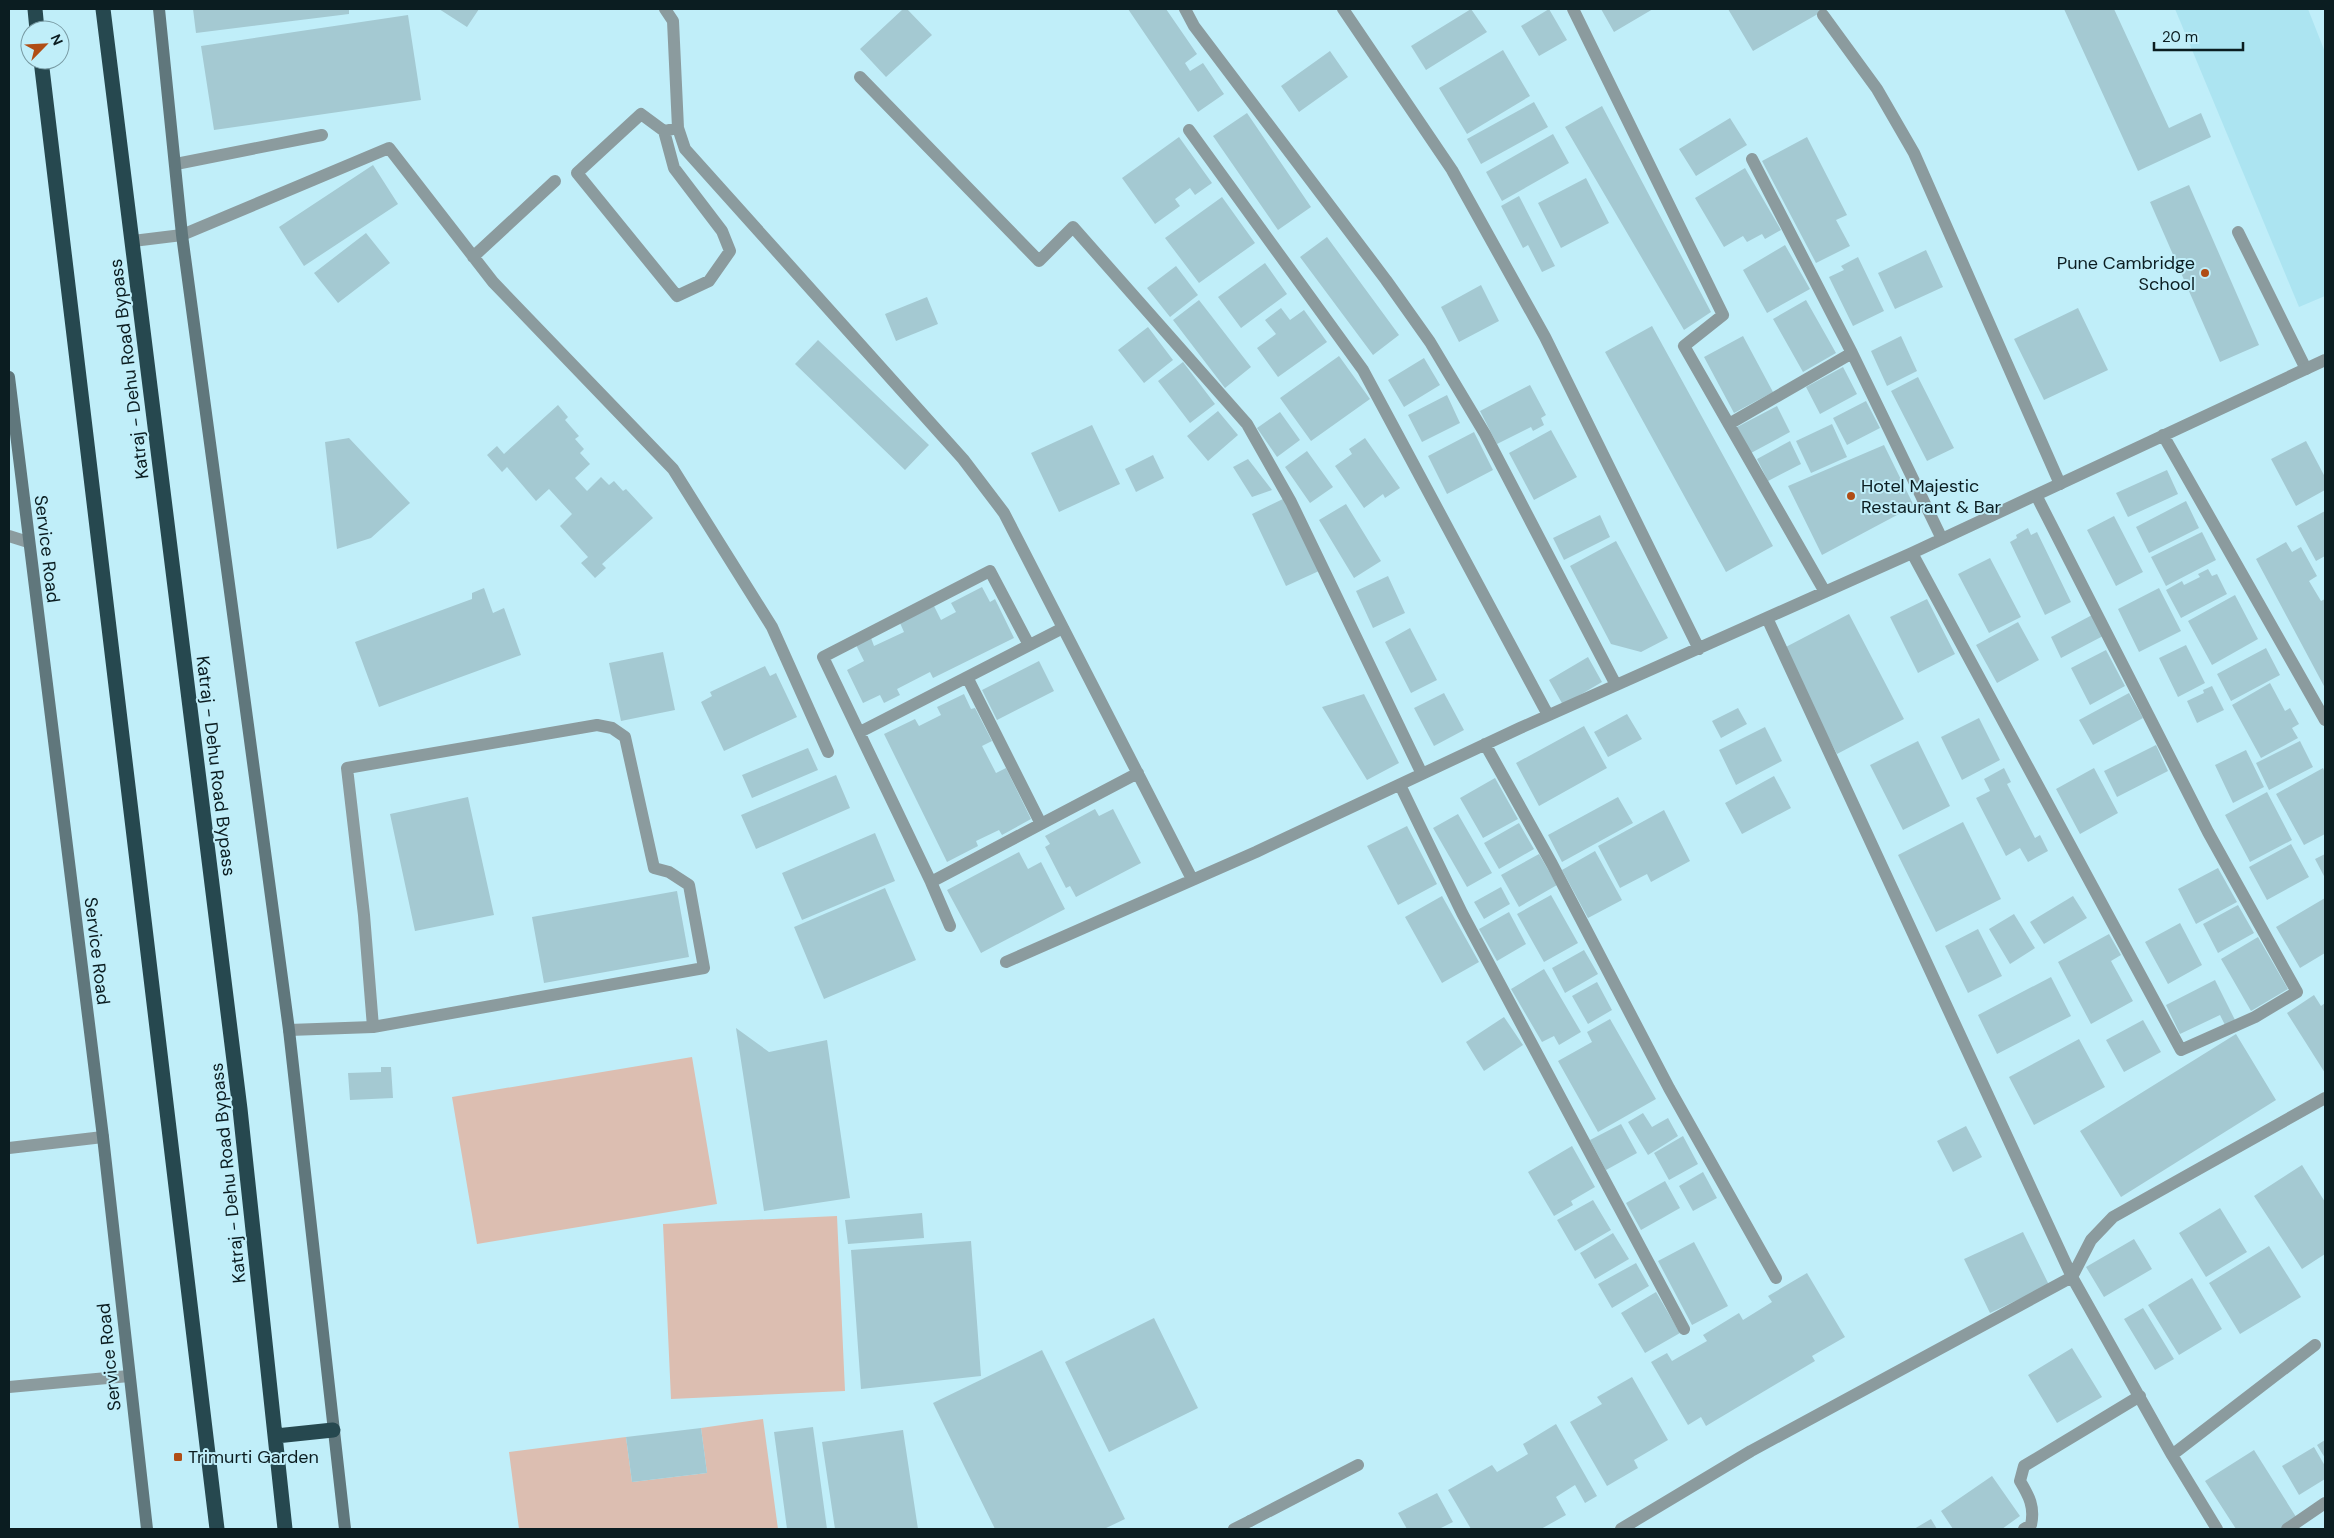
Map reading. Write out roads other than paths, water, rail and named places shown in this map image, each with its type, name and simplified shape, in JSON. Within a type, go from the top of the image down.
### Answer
[{"type":"highway","name":"Katraj - Dehu Road Bypass","points":[[103,9],[240,1109],[285,1529]]},
{"type":"highway","points":[[42,70],[218,1529]]},
{"type":"highway","points":[[276,1436],[333,1430]]},
{"type":"street","points":[[159,9],[182,235],[289,1030],[345,1529]]},
{"type":"street","points":[[665,9],[673,21],[678,128],[685,149],[963,459],[998,505],[1192,879]]},
{"type":"street","points":[[1185,9],[1194,26],[1386,280],[1430,342],[1485,434],[1616,685]]},
{"type":"street","points":[[1343,9],[1452,170],[1536,320],[1699,648]]},
{"type":"street","points":[[1573,9],[1723,315],[1684,346],[1825,592]]},
{"type":"street","points":[[1823,15],[1877,89],[1914,153],[2060,484]]},
{"type":"street","points":[[860,77],[1040,261],[1073,227],[1247,424],[1291,502],[1422,774]]},
{"type":"street","points":[[664,131],[674,168],[722,231],[730,251],[708,281],[677,296],[577,173],[641,114],[664,131],[678,128]]},
{"type":"street","points":[[1189,130],[1362,370],[1548,715]]},
{"type":"street","points":[[176,164],[322,135]]},
{"type":"street","points":[[133,241],[182,235],[389,148],[493,282],[673,469],[772,627],[828,752]]},
{"type":"street","points":[[1752,159],[1852,353],[1942,539]]},
{"type":"street","points":[[474,257],[555,181]]},
{"type":"street","points":[[2238,232],[2306,369]]},
{"type":"street","points":[[1729,424],[1852,353]]},
{"type":"street","points":[[1006,962],[1256,852],[1548,715],[1912,553],[2325,360]]},
{"type":"street","name":"Service Road","points":[[9,377],[103,1138],[147,1529]]},
{"type":"street","points":[[2163,435],[2325,720]]},
{"type":"street","points":[[1912,553],[2181,1050],[2255,1017],[2297,992],[2208,832],[2036,495]]},
{"type":"street","points":[[9,536],[28,542]]},
{"type":"street","points":[[950,926],[931,882],[823,657],[990,571],[1029,645]]},
{"type":"street","points":[[1767,618],[2072,1277],[2172,1456],[2218,1529]]},
{"type":"street","points":[[860,732],[1063,628]]},
{"type":"street","points":[[967,677],[1041,824]]},
{"type":"street","points":[[289,1030],[373,1026],[704,968],[689,885],[669,872],[654,868],[625,738],[612,728],[597,725],[347,768],[364,915],[373,1026]]},
{"type":"street","points":[[1485,744],[1552,864],[1669,1088],[1776,1278]]},
{"type":"street","points":[[931,882],[1138,773]]},
{"type":"street","points":[[1400,785],[1462,913],[1684,1329]]},
{"type":"street","points":[[1621,1529],[1751,1451],[2072,1277],[2091,1240],[2114,1217],[2325,1098]]},
{"type":"street","points":[[9,1148],[103,1138]]},
{"type":"street","points":[[2172,1456],[2315,1345]]},
{"type":"street","points":[[9,1387],[129,1376]]},
{"type":"street","points":[[2024,1529],[2031,1525],[2034,1513],[2031,1499],[2020,1481],[2024,1466],[2140,1396]]},
{"type":"street","points":[[1234,1529],[1358,1465]]},
{"type":"street","points":[[2287,1529],[2325,1503]]},
{"type":"place","name":"Pune Cambridge School","points":[[2205,273]]},
{"type":"place","name":"Hotel Majestic Restaurant & Bar","points":[[1851,496]]},
{"type":"place","name":"Trimurti Garden","points":[[178,1457]]}]
